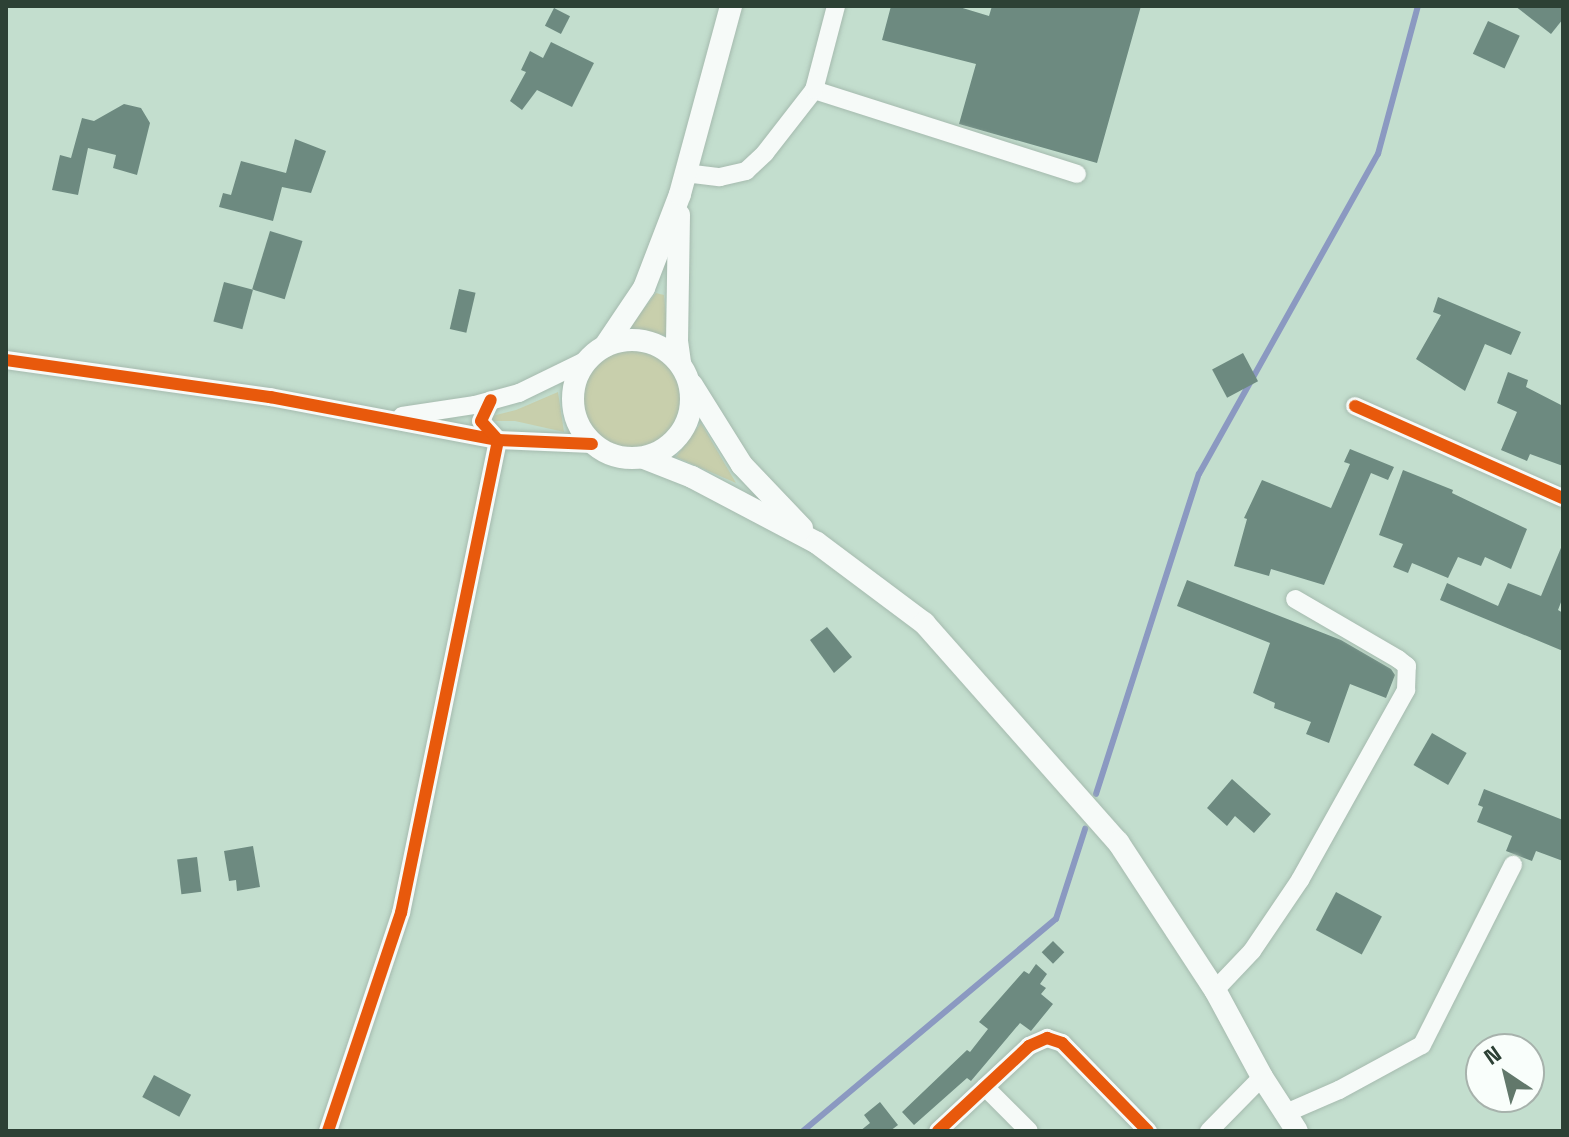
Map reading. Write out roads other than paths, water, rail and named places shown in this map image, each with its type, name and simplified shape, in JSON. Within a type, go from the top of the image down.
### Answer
[{"type":"main road","points":[[682,184],[677,289],[685,372],[692,401],[688,421],[678,438],[662,451],[644,458],[625,459],[607,454],[592,444],[580,429],[573,412],[573,393],[578,374],[644,288],[682,184],[731,6]]},
{"type":"main road","points":[[597,353],[625,340],[646,341],[665,349],[685,372],[742,465],[817,543]]},
{"type":"main road","points":[[644,458],[692,477],[817,543],[924,623],[1118,842],[1215,990],[1262,1077],[1292,1122]]},
{"type":"street","points":[[682,184],[746,171],[765,153],[814,90],[836,6]]},
{"type":"street","points":[[814,90],[1077,174]]},
{"type":"street","points":[[391,417],[519,393],[597,353]]},
{"type":"street","points":[[6,360],[391,417],[498,440],[592,444]]},
{"type":"street","points":[[491,400],[481,421],[498,440]]},
{"type":"street","points":[[1355,406],[1563,498]]},
{"type":"street","points":[[328,1131],[401,913],[498,440]]},
{"type":"street","points":[[1215,990],[1252,951],[1300,880],[1406,690],[1407,666],[1295,599]]},
{"type":"street","points":[[1292,1122],[1339,1090],[1422,1045],[1513,865]]},
{"type":"street","points":[[938,1131],[1029,1046],[1047,1038],[1062,1043],[1148,1131]]},
{"type":"street","points":[[1209,1131],[1262,1077]]},
{"type":"street","points":[[985,1087],[1029,1131]]},
{"type":"waterway","points":[[1096,794],[1199,474],[1378,154],[1418,6]]},
{"type":"waterway","points":[[803,1131],[1056,919],[1085,829]]}]
